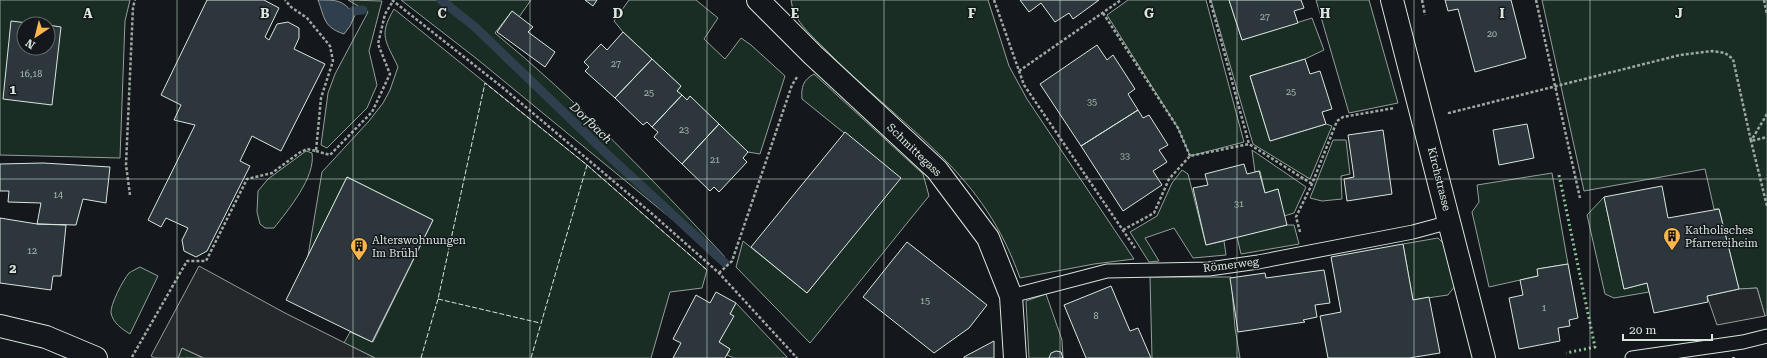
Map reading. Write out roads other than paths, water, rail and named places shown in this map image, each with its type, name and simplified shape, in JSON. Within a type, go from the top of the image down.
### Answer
[{"type":"street","name":"Kirchstrasse","points":[[1392,0],[1484,358]]},
{"type":"street","name":"Schmittegass","points":[[760,1],[812,55],[937,170],[988,238],[1010,296],[1015,358]]},
{"type":"street","points":[[0,326],[46,337],[96,358]]},
{"type":"lane","name":"Römerweg","points":[[1010,296],[1107,271],[1208,269],[1258,262],[1413,232],[1450,222]]},
{"type":"lane","points":[[1632,358],[1744,342],[1767,336]]},
{"type":"water","points":[[318,0],[340,2],[347,6],[355,15],[344,34],[328,25]]},
{"type":"waterway","name":"Dorfbach","points":[[441,0],[475,27],[608,155],[725,263]]},
{"type":"waterway","points":[[353,11],[363,10]]},
{"type":"place","name":"Katholisches Pfarrereiheim","points":[[1672,251]]},
{"type":"place","name":"Alterswohnungen Im Brühl","points":[[359,261]]}]
